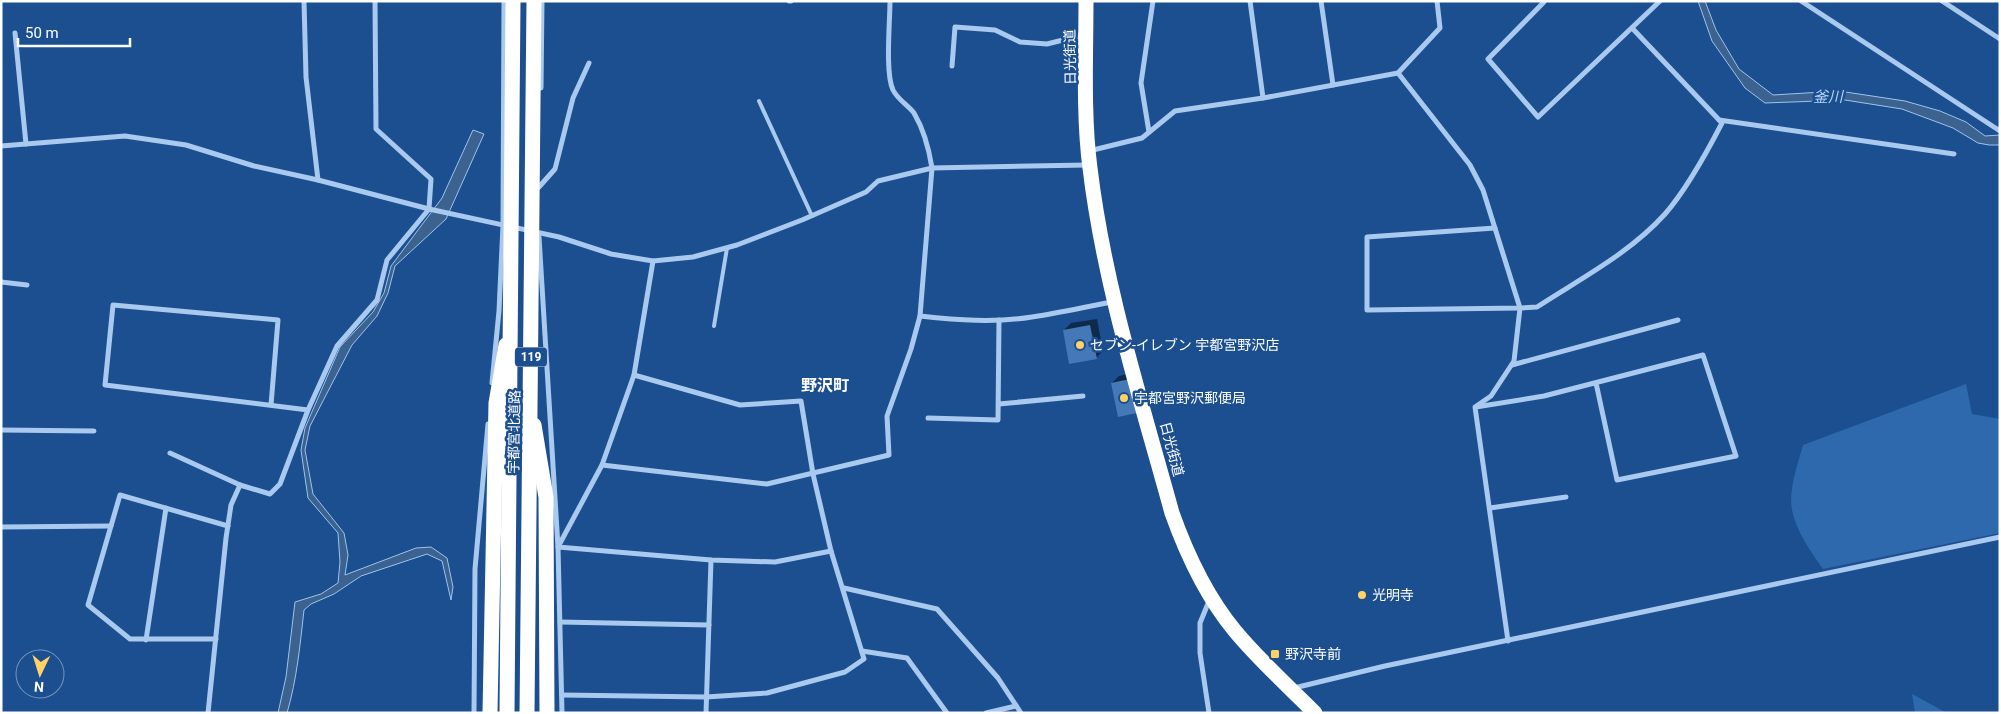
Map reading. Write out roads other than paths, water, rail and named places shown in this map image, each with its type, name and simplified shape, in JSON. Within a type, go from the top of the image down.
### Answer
[{"type":"highway","name":"宇都宮北道路","points":[[507,713],[513,1]]},
{"type":"highway","name":"宇都宮北道路","points":[[527,713],[534,1]]},
{"type":"highway","name":"日光街道","points":[[1086,1],[1089,158],[1097,220],[1115,301],[1172,513],[1184,545],[1211,597],[1234,630],[1315,713]]},
{"type":"highway","points":[[490,713],[496,403],[511,315]]},
{"type":"highway","points":[[530,407],[546,497],[548,713]]},
{"type":"street","points":[[304,1],[306,77],[318,180]]},
{"type":"street","points":[[170,453],[240,485],[270,494],[280,484],[308,410],[337,346],[377,300],[387,260],[429,209],[431,179],[376,129],[375,1]]},
{"type":"street","points":[[474,713],[475,569],[499,310],[503,225],[504,1]]},
{"type":"street","points":[[540,99],[542,1]]},
{"type":"street","points":[[602,465],[767,484],[889,455],[887,416],[911,349],[920,316],[932,168],[930,152],[923,132],[913,112],[893,89],[890,73],[890,1]]},
{"type":"street","points":[[1149,132],[1141,83],[1153,1]]},
{"type":"street","points":[[1250,1],[1263,98]]},
{"type":"street","points":[[1321,1],[1333,85]]},
{"type":"street","points":[[1,146],[124,136],[186,145],[254,166],[318,180],[429,209],[539,233],[611,254],[653,261],[693,257],[727,248],[812,216],[866,192],[878,182],[932,168],[1089,158],[1142,138],[1175,111],[1263,98],[1398,73],[1440,28],[1437,1]]},
{"type":"street","points":[[1544,2],[1488,59],[1538,118],[1660,1]]},
{"type":"street","points":[[1801,1],[2000,131]]},
{"type":"street","points":[[1942,1],[2000,38]]},
{"type":"street","points":[[952,66],[955,27],[995,30],[1020,42],[1047,44],[1086,34]]},
{"type":"street","points":[[1495,228],[1367,237],[1367,310],[1537,307],[1629,246],[1665,214],[1692,176],[1722,123],[1632,28]]},
{"type":"street","points":[[15,33],[26,144]]},
{"type":"street","points":[[539,187],[555,169],[573,98],[589,63]]},
{"type":"street","points":[[1398,73],[1470,165],[1483,190],[1520,308],[1514,361],[1490,396],[1475,408]]},
{"type":"street","points":[[1719,120],[1954,154]]},
{"type":"street","points":[[539,177],[539,196]]},
{"type":"street","points":[[539,224],[558,546],[562,713]]},
{"type":"street","points":[[558,546],[602,465],[634,375],[653,261]]},
{"type":"street","points":[[1,282],[27,285]]},
{"type":"street","points":[[920,316],[965,320],[1031,318],[1115,301]]},
{"type":"street","points":[[271,405],[278,320],[113,305],[105,385],[308,410]]},
{"type":"street","points":[[928,418],[998,420],[999,320]]},
{"type":"street","points":[[1511,365],[1678,320]]},
{"type":"street","points":[[1475,408],[1544,396],[1703,355],[1736,456],[1616,480],[1596,383]]},
{"type":"street","points":[[562,695],[706,697],[767,693],[845,672],[864,659],[844,588],[831,551],[813,474],[801,401],[740,405],[634,375]]},
{"type":"street","points":[[999,404],[1082,396]]},
{"type":"street","points":[[1475,408],[1508,641]]},
{"type":"street","points":[[1,430],[94,431]]},
{"type":"street","points":[[208,713],[228,526],[231,505],[240,485]]},
{"type":"street","points":[[216,640],[130,640],[88,605],[120,495],[228,526]]},
{"type":"street","points":[[1490,508],[1566,497]]},
{"type":"street","points":[[146,640],[166,508]]},
{"type":"street","points":[[1,527],[111,526]]},
{"type":"street","points":[[1291,688],[1385,666],[2000,537]]},
{"type":"street","points":[[558,546],[711,560],[775,562],[831,551]]},
{"type":"street","points":[[706,713],[711,560]]},
{"type":"street","points":[[844,588],[937,609],[998,678],[1021,713]]},
{"type":"street","points":[[1209,713],[1200,653],[1200,623],[1211,597]]},
{"type":"street","points":[[560,622],[708,625]]},
{"type":"street","points":[[862,651],[907,658],[947,713]]},
{"type":"street","points":[[986,713],[1016,706]]},
{"type":"lane","points":[[759,101],[812,216]]},
{"type":"lane","points":[[714,326],[727,248]]},
{"type":"water","name":"釜川","points":[[1698,1],[1705,1],[1716,30],[1739,69],[1773,95],[1839,91],[1905,101],[1940,111],[1966,122],[1985,136],[2000,135],[2000,145],[1978,143],[1953,128],[1902,109],[1845,100],[1765,103],[1745,88],[1712,41]]},
{"type":"water","points":[[473,130],[484,134],[446,219],[395,266],[388,293],[377,316],[352,345],[310,426],[305,450],[313,494],[344,533],[348,555],[345,575],[416,548],[431,547],[447,558],[453,587],[451,600],[442,561],[427,554],[361,576],[334,594],[311,604],[304,610],[296,675],[287,713],[278,713],[286,677],[295,602],[321,594],[338,583],[340,562],[338,533],[308,498],[301,450],[305,428],[340,347],[373,312],[384,293],[391,266],[442,198]]},
{"type":"place","name":"セブン-イレブン 宇都宮野沢店","points":[[1080,345]]},
{"type":"place","name":"宇都宮野沢郵便局","points":[[1124,398]]},
{"type":"place","name":"光明寺","points":[[1362,595]]},
{"type":"place","name":"野沢寺前","points":[[1275,654]]},
{"type":"district","name":"野沢町","points":[[825,385]]}]
